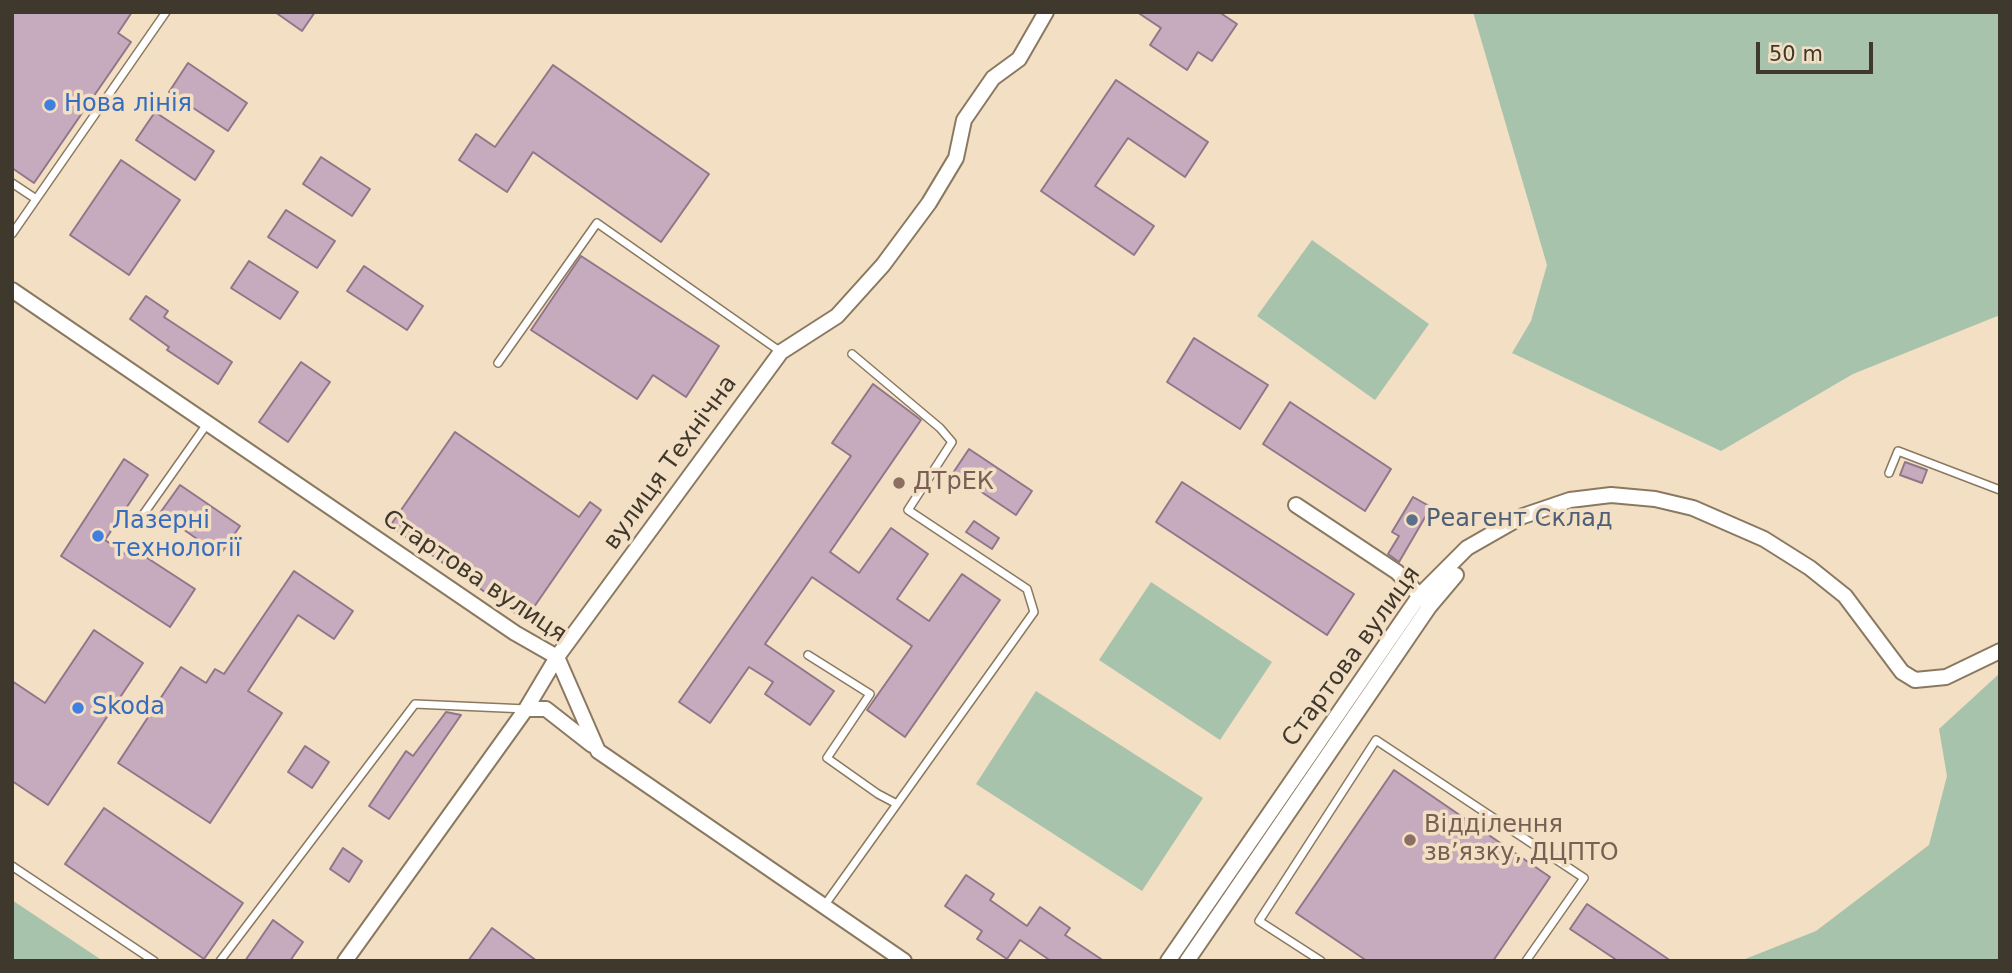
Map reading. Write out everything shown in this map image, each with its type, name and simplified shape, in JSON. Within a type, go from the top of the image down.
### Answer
[{"type":"street","name":"вулиця Технічна","points":[[345,961],[526,709],[557,657],[781,352],[837,316],[883,265],[929,203],[956,158],[964,120],[993,78],[1019,59],[1046,12]]},
{"type":"street","name":"Стартова вулиця","points":[[12,289],[515,633],[557,657],[598,751]]},
{"type":"street","name":"Стартова вулиця","points":[[1168,961],[1424,601],[1467,548],[1523,516],[1570,500],[1611,495],[1655,499],[1693,508],[1730,523],[1810,568],[1845,596],[1902,672],[1915,680],[1927,681],[1972,667],[2000,651]]},
{"type":"street","points":[[1296,505],[1396,572],[1424,601]]},
{"type":"street","name":"Стартова вулиця","points":[[1186,961],[1424,601],[1456,575]]},
{"type":"street","points":[[526,709],[546,709],[565,721],[598,751],[904,961]]},
{"type":"lane","points":[[12,234],[166,12]]},
{"type":"lane","points":[[12,183],[36,199]]},
{"type":"lane","points":[[498,363],[597,223],[781,352]]},
{"type":"lane","points":[[824,906],[1034,612],[1027,589],[908,510],[952,442],[940,428],[852,354]]},
{"type":"lane","points":[[140,519],[208,423]]},
{"type":"lane","points":[[1889,472],[1898,451],[2000,490]]},
{"type":"lane","points":[[808,655],[870,694],[827,758],[877,794],[897,804]]},
{"type":"lane","points":[[220,961],[415,704],[526,709]]},
{"type":"lane","points":[[1321,961],[1259,921],[1376,740],[1584,878],[1526,961]]},
{"type":"lane","points":[[12,866],[154,961]]},
{"type":"green space","points":[[1473,12],[2000,12],[2000,315],[1853,374],[1721,451],[1512,353],[1531,321],[1547,265]]},
{"type":"green space","points":[[1312,240],[1429,324],[1375,400],[1257,316]]},
{"type":"green space","points":[[1151,582],[1272,662],[1220,740],[1099,660]]},
{"type":"green space","points":[[2000,673],[2000,961],[1740,961],[1816,931],[1929,845],[1947,776],[1939,729]]},
{"type":"green space","points":[[1036,691],[1203,798],[1142,891],[976,784]]},
{"type":"green space","points":[[12,900],[103,961],[12,961]]},
{"type":"building","name":"Нова лінія","points":[[12,12],[132,12],[118,33],[131,42],[34,183],[12,168]]},
{"type":"building","points":[[275,12],[315,12],[302,31]]},
{"type":"building","points":[[1137,12],[1219,12],[1237,24],[1212,61],[1198,52],[1187,70],[1150,45],[1161,28]]},
{"type":"building","points":[[188,63],[247,103],[228,131],[169,92]]},
{"type":"building","points":[[553,65],[709,174],[661,242],[533,152],[507,192],[459,160],[476,134],[495,147]]},
{"type":"building","points":[[1116,80],[1208,142],[1185,177],[1128,138],[1095,186],[1154,226],[1134,255],[1041,191]]},
{"type":"building","points":[[155,112],[214,151],[195,180],[136,140]]},
{"type":"building","points":[[321,157],[370,189],[352,216],[303,184]]},
{"type":"building","points":[[121,160],[180,200],[129,275],[70,235]]},
{"type":"building","points":[[286,210],[335,241],[317,268],[268,237]]},
{"type":"building","points":[[581,256],[719,346],[686,397],[653,375],[637,399],[531,330]]},
{"type":"building","points":[[249,261],[298,292],[280,319],[231,288]]},
{"type":"building","points":[[364,266],[423,306],[407,330],[347,291]]},
{"type":"building","points":[[146,296],[168,311],[164,317],[232,362],[218,384],[167,350],[169,347],[130,319]]},
{"type":"building","points":[[1194,338],[1268,385],[1240,429],[1167,382]]},
{"type":"building","points":[[301,362],[330,382],[288,442],[259,422]]},
{"type":"building","points":[[873,384],[921,420],[830,552],[859,573],[891,528],[928,554],[897,599],[929,621],[962,574],[1000,600],[905,737],[867,710],[912,646],[812,577],[765,644],[834,691],[810,725],[765,694],[773,682],[749,667],[710,723],[679,702],[851,456],[832,443]]},
{"type":"building","points":[[1290,402],[1391,469],[1365,511],[1263,444]]},
{"type":"building","points":[[455,432],[579,517],[590,502],[601,510],[525,620],[390,526]]},
{"type":"building","points":[[969,449],[1032,491],[1016,515],[953,473]]},
{"type":"building","points":[[124,459],[148,475],[105,540],[130,557],[135,550],[195,589],[170,627],[61,556]]},
{"type":"building","points":[[1905,462],[1927,470],[1922,483],[1900,475]]},
{"type":"building","points":[[1182,482],[1354,594],[1327,635],[1156,522]]},
{"type":"building","points":[[180,485],[240,526],[220,555],[160,513]]},
{"type":"building","name":"Реагент Склад","points":[[1413,497],[1431,507],[1399,562],[1388,554],[1399,536],[1392,532]]},
{"type":"building","points":[[974,521],[999,538],[992,549],[966,532]]},
{"type":"building","points":[[294,571],[353,611],[334,639],[298,615],[248,691],[282,713],[210,823],[118,763],[181,667],[206,683],[215,669],[224,674]]},
{"type":"building","name":"Skoda","points":[[94,630],[143,663],[48,805],[12,781],[12,681],[45,703]]},
{"type":"building","points":[[446,712],[461,715],[389,819],[369,806],[406,751],[413,756]]},
{"type":"building","points":[[305,746],[329,762],[312,788],[288,772]]},
{"type":"building","points":[[1394,770],[1550,877],[1493,961],[1367,961],[1296,913]]},
{"type":"building","points":[[104,808],[243,903],[204,959],[65,864]]},
{"type":"building","points":[[343,848],[362,861],[349,882],[330,869]]},
{"type":"building","points":[[966,875],[994,894],[990,900],[1027,926],[1040,907],[1070,928],[1065,935],[1104,961],[1051,961],[1020,940],[1007,959],[977,939],[982,931],[945,906]]},
{"type":"building","points":[[1587,904],[1671,961],[1618,961],[1570,929]]},
{"type":"building","points":[[273,920],[303,942],[290,961],[245,961]]},
{"type":"building","points":[[492,928],[537,961],[468,961]]},
{"type":"place","name":"Нова лінія","points":[[50,105]]},
{"type":"place","name":"ДТрЕК","points":[[899,483]]},
{"type":"place","name":"Реагент Склад","points":[[1412,520]]},
{"type":"place","name":"Лазерні технології","points":[[98,536]]},
{"type":"place","name":"Skoda","points":[[78,708]]},
{"type":"place","name":"Відділення зв’язку, ДЦПТО","points":[[1410,840]]}]
